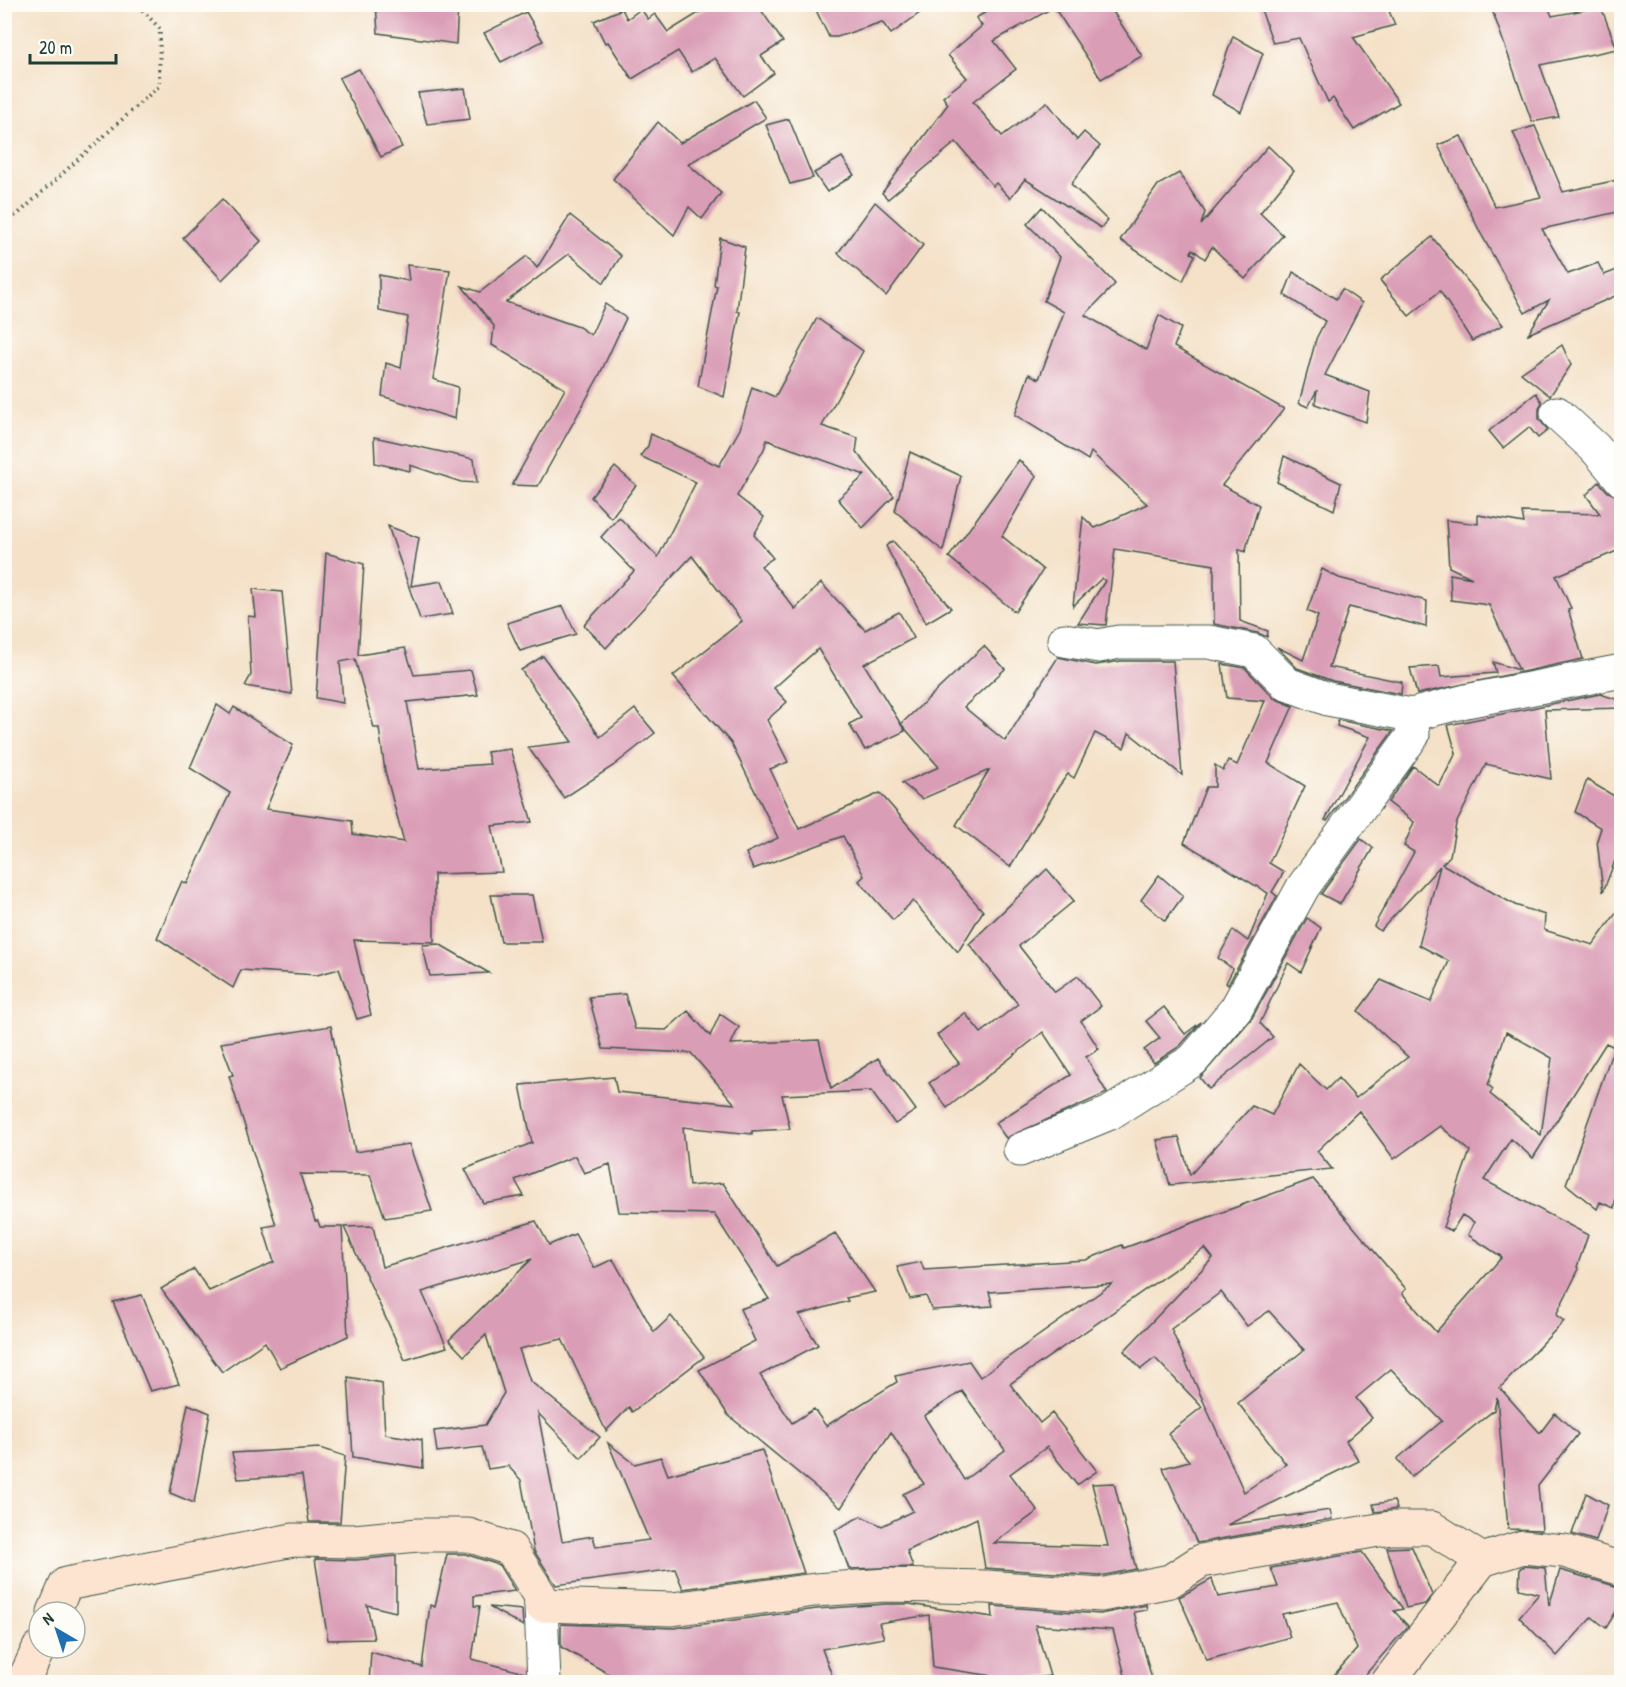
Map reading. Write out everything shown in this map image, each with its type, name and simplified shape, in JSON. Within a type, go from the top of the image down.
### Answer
[{"type":"street","points":[[1557,413],[1595,448],[1622,480]]},
{"type":"street","points":[[1064,640],[1099,646],[1119,642],[1209,642],[1254,651],[1287,684],[1328,699],[1411,715],[1466,701],[1622,671]]},
{"type":"street","points":[[1020,1150],[1110,1113],[1193,1060],[1236,1009],[1303,887],[1413,735],[1411,715]]},
{"type":"street","points":[[541,1605],[672,1609],[815,1590],[886,1585],[987,1587],[1101,1595],[1170,1581],[1201,1562],[1390,1528],[1432,1528],[1482,1560]]},
{"type":"street","points":[[59,1600],[66,1584],[293,1540],[354,1541],[418,1535],[468,1535],[511,1549],[540,1595],[544,1683]]},
{"type":"street","points":[[1388,1683],[1482,1560],[1523,1547],[1564,1551],[1622,1569]]},
{"type":"street","points":[[23,1683],[34,1660]]},
{"type":"path","points":[[4,222],[18,214],[159,87],[160,29],[137,4]]},
{"type":"building","points":[[376,4],[458,4],[456,44],[378,33]]},
{"type":"building","points":[[713,4],[757,4],[783,42],[761,56],[774,73],[743,96],[715,58],[692,72],[678,51],[632,79],[608,42],[605,43],[594,21],[622,9],[627,19],[641,9],[648,19],[655,14],[668,32]]},
{"type":"building","points":[[813,4],[932,4],[891,34],[882,22],[837,37],[829,37]]},
{"type":"building","points":[[999,4],[1108,4],[1142,56],[1101,79],[1054,7],[994,41],[1016,69],[973,102],[1002,136],[1047,102],[1077,140],[1084,132],[1100,146],[1071,184],[1107,220],[1101,228],[1025,179],[1010,198],[996,183],[993,186],[956,142],[888,199],[882,193],[948,104],[943,97],[967,78],[948,55],[982,26],[976,18]]},
{"type":"building","points":[[1259,4],[1386,4],[1395,25],[1353,37],[1399,103],[1354,130],[1333,98],[1328,102],[1299,38],[1273,43]]},
{"type":"building","points":[[1490,4],[1547,4],[1552,16],[1601,7],[1617,49],[1540,65],[1559,117],[1532,122]]},
{"type":"building","points":[[526,12],[543,41],[501,62],[484,33]]},
{"type":"building","points":[[1233,36],[1263,53],[1241,112],[1212,95]]},
{"type":"building","points":[[359,69],[402,147],[381,157],[339,78]]},
{"type":"building","points":[[465,88],[470,119],[427,124],[418,93]]},
{"type":"building","points":[[754,100],[766,118],[688,164],[721,193],[702,219],[689,207],[674,235],[613,179],[658,122],[680,143]]},
{"type":"building","points":[[789,119],[813,178],[790,184],[766,125]]},
{"type":"building","points":[[1535,126],[1563,192],[1622,179],[1622,211],[1542,229],[1568,274],[1598,263],[1604,275],[1622,268],[1622,293],[1528,334],[1549,300],[1525,313],[1480,232],[1438,145],[1461,136],[1495,207],[1541,197],[1513,132]]},
{"type":"building","points":[[1268,146],[1294,171],[1260,213],[1283,235],[1245,279],[1212,247],[1205,259],[1192,249],[1191,253],[1195,255],[1183,281],[1120,240],[1158,185],[1179,173],[1205,212],[1201,225]]},
{"type":"building","points":[[842,157],[854,175],[827,192],[814,173]]},
{"type":"building","points":[[222,199],[261,241],[222,280],[183,238]]},
{"type":"building","points":[[875,202],[923,245],[886,296],[838,253]]},
{"type":"building","points":[[1042,207],[1115,284],[1085,315],[1146,350],[1159,315],[1181,328],[1174,347],[1284,409],[1222,485],[1259,505],[1245,552],[1239,549],[1240,621],[1268,631],[1267,637],[1214,624],[1214,565],[1115,549],[1106,625],[1078,623],[1105,581],[1102,578],[1073,606],[1083,517],[1095,528],[1147,504],[1091,452],[1088,460],[1015,415],[1029,374],[1039,379],[1064,312],[1044,301],[1060,257],[1027,224]]},
{"type":"building","points":[[570,215],[621,256],[604,283],[569,254],[506,302],[579,327],[591,335],[605,304],[626,318],[599,376],[538,486],[512,485],[565,389],[492,345],[494,326],[462,286],[480,292],[527,256],[537,268]]},
{"type":"building","points":[[1432,237],[1503,325],[1472,341],[1440,291],[1409,316],[1380,280]]},
{"type":"building","points":[[720,238],[745,247],[737,311],[740,312],[724,397],[698,386],[717,286],[714,285]]},
{"type":"building","points":[[407,265],[450,270],[433,379],[458,387],[455,419],[382,396],[386,363],[401,368],[408,317],[379,311],[379,275],[409,281]]},
{"type":"building","points":[[1293,272],[1336,299],[1342,289],[1362,303],[1325,375],[1370,392],[1366,422],[1315,404],[1317,390],[1308,407],[1299,403],[1316,339],[1325,321],[1284,295]]},
{"type":"building","points":[[817,318],[863,351],[822,426],[858,438],[856,452],[894,496],[863,528],[838,499],[865,475],[767,440],[737,496],[764,517],[754,535],[773,558],[761,566],[795,609],[821,583],[865,630],[899,612],[914,638],[864,664],[905,731],[865,750],[849,724],[861,718],[818,649],[774,688],[787,702],[767,720],[788,762],[770,769],[799,829],[880,793],[983,911],[958,952],[913,901],[893,920],[859,881],[864,876],[843,836],[753,869],[746,853],[778,838],[731,743],[673,676],[742,621],[692,556],[606,648],[584,625],[634,571],[601,537],[619,517],[658,557],[696,482],[640,456],[648,446],[651,434],[719,466],[740,429],[752,387],[775,397]]},
{"type":"building","points":[[1562,345],[1571,365],[1550,396],[1521,373]]},
{"type":"building","points":[[1536,393],[1542,402],[1539,419],[1548,430],[1538,438],[1529,427],[1503,448],[1489,431]]},
{"type":"building","points":[[374,437],[474,459],[477,483],[461,482],[410,465],[410,471],[375,463]]},
{"type":"building","points":[[910,452],[961,476],[943,551],[895,511]]},
{"type":"building","points":[[1284,456],[1341,483],[1334,510],[1277,482]]},
{"type":"building","points":[[1019,460],[1036,476],[1002,536],[1043,570],[1015,612],[949,557]]},
{"type":"building","points":[[615,467],[636,485],[611,518],[591,497]]},
{"type":"building","points":[[1599,482],[1608,492],[1622,498],[1622,549],[1556,576],[1571,608],[1568,609],[1583,659],[1417,694],[1410,668],[1439,666],[1441,677],[1496,673],[1493,662],[1519,670],[1489,605],[1451,600],[1450,574],[1472,578],[1449,567],[1446,520],[1478,524],[1478,515],[1524,523],[1522,512],[1600,514],[1586,495]]},
{"type":"building","points":[[388,526],[419,538],[411,586],[442,581],[453,614],[420,619]]},
{"type":"building","points":[[893,541],[951,608],[926,623],[886,546]]},
{"type":"building","points":[[326,553],[364,564],[358,655],[405,648],[414,675],[471,670],[478,695],[407,702],[419,769],[490,764],[487,752],[510,749],[532,822],[492,826],[502,872],[434,874],[434,942],[354,940],[371,1015],[357,1019],[339,969],[317,975],[241,970],[233,988],[157,938],[182,881],[187,884],[230,793],[190,768],[217,705],[230,714],[234,707],[293,745],[266,809],[352,821],[353,834],[404,842],[385,771],[379,728],[374,728],[355,659],[340,662],[343,703],[316,698]]},
{"type":"building","points":[[1322,569],[1339,578],[1427,601],[1426,627],[1349,607],[1329,667],[1402,682],[1401,694],[1333,681],[1297,668],[1277,647],[1303,660],[1318,616],[1307,611]]},
{"type":"building","points":[[253,589],[282,592],[292,694],[245,686],[251,675],[248,616],[256,617]]},
{"type":"building","points":[[563,606],[576,634],[520,651],[507,623]]},
{"type":"building","points":[[984,646],[1005,669],[964,707],[1005,741],[1058,657],[1096,665],[1121,661],[1173,661],[1182,775],[1129,733],[1124,748],[1095,733],[1074,778],[1068,774],[1059,786],[1010,867],[956,825],[989,770],[922,799],[902,783],[939,767],[901,724]]},
{"type":"building","points":[[543,656],[600,737],[635,709],[655,733],[613,766],[564,798],[528,747],[572,742],[521,670]]},
{"type":"building","points":[[1222,664],[1245,668],[1274,698],[1293,706],[1268,763],[1305,786],[1269,863],[1284,872],[1272,892],[1277,896],[1228,985],[1226,983],[1233,969],[1218,958],[1233,930],[1248,941],[1268,893],[1184,843],[1206,787],[1215,787],[1215,765],[1223,771],[1228,760],[1237,765],[1265,701],[1227,698]]},
{"type":"building","points":[[1600,694],[1622,701],[1622,708],[1545,710],[1551,779],[1486,764],[1456,824],[1450,856],[1442,864],[1515,905],[1545,915],[1544,930],[1593,945],[1622,905],[1622,1167],[1614,1208],[1600,1202],[1597,1209],[1566,1184],[1614,1047],[1606,1043],[1533,1158],[1511,1139],[1484,1180],[1588,1235],[1577,1267],[1579,1269],[1556,1315],[1564,1321],[1500,1388],[1540,1433],[1555,1413],[1578,1434],[1538,1486],[1542,1530],[1508,1529],[1497,1397],[1494,1410],[1411,1477],[1397,1459],[1442,1421],[1391,1369],[1356,1398],[1372,1418],[1346,1441],[1359,1461],[1227,1525],[1330,1510],[1332,1519],[1197,1543],[1163,1468],[1189,1461],[1168,1434],[1202,1407],[1155,1358],[1141,1369],[1124,1351],[1213,1258],[1205,1248],[1010,1384],[1040,1423],[1052,1413],[1097,1471],[1077,1485],[1047,1447],[1010,1474],[1038,1511],[994,1543],[1108,1546],[1092,1484],[1114,1483],[1136,1569],[1100,1576],[985,1568],[977,1518],[907,1551],[913,1567],[849,1569],[835,1530],[861,1516],[882,1526],[913,1511],[903,1494],[924,1484],[891,1432],[841,1508],[728,1415],[699,1370],[755,1341],[740,1309],[769,1299],[714,1214],[619,1212],[610,1164],[584,1173],[575,1156],[515,1180],[524,1196],[483,1203],[465,1169],[532,1143],[520,1085],[614,1077],[617,1092],[735,1104],[691,1053],[603,1049],[589,997],[625,994],[635,1029],[666,1030],[688,1011],[710,1036],[720,1014],[739,1027],[731,1044],[819,1040],[831,1089],[878,1058],[916,1110],[895,1124],[871,1091],[782,1095],[790,1129],[752,1131],[752,1134],[683,1127],[689,1186],[723,1183],[777,1266],[835,1233],[875,1292],[846,1298],[848,1301],[799,1315],[818,1345],[760,1375],[792,1423],[814,1409],[826,1426],[897,1382],[895,1376],[969,1361],[980,1377],[1112,1284],[989,1292],[993,1306],[932,1310],[926,1296],[910,1299],[897,1267],[921,1262],[924,1270],[1086,1260],[1122,1245],[1124,1248],[1313,1179],[1406,1289],[1402,1293],[1436,1332],[1502,1257],[1468,1235],[1474,1222],[1462,1215],[1452,1231],[1443,1227],[1470,1151],[1440,1126],[1394,1159],[1359,1111],[1317,1151],[1332,1169],[1170,1185],[1157,1140],[1179,1137],[1190,1175],[1252,1106],[1272,1115],[1299,1064],[1326,1090],[1338,1078],[1356,1098],[1408,1057],[1358,1011],[1381,980],[1431,1002],[1449,961],[1419,945],[1440,866],[1380,931],[1374,926],[1414,852],[1404,846],[1414,822],[1388,802],[1413,766],[1439,786],[1456,753],[1448,725]],"holes":[[[1506,1032],[1552,1058],[1541,1135],[1490,1094],[1493,1089],[1488,1085]],[[1221,1292],[1247,1326],[1269,1311],[1304,1350],[1238,1403],[1286,1464],[1244,1492],[1171,1329]],[[962,1391],[1005,1450],[964,1480],[924,1416]]]},
{"type":"building","points":[[1338,720],[1393,731],[1327,821],[1325,820],[1370,737],[1337,726]]},
{"type":"building","points":[[1587,780],[1614,796],[1622,781],[1622,842],[1603,892],[1597,840],[1601,828],[1575,812]]},
{"type":"building","points":[[1361,839],[1373,848],[1340,904],[1321,894]]},
{"type":"building","points":[[1047,869],[1074,901],[1019,946],[1055,992],[1078,976],[1101,1006],[1081,1021],[1099,1049],[1086,1057],[1107,1093],[1006,1138],[995,1123],[1071,1075],[1043,1032],[947,1108],[929,1083],[959,1063],[937,1035],[965,1013],[981,1033],[1018,1004],[969,944]]},
{"type":"building","points":[[1159,875],[1183,896],[1165,921],[1141,900]]},
{"type":"building","points":[[491,895],[532,895],[542,942],[501,942]]},
{"type":"building","points":[[1307,918],[1321,928],[1301,972],[1288,963],[1260,1023],[1273,1037],[1209,1089],[1200,1078],[1252,1018]]},
{"type":"building","points":[[439,944],[489,973],[430,976],[422,945]]},
{"type":"building","points":[[1164,1007],[1185,1034],[1201,1022],[1180,1046],[1154,1063],[1144,1050],[1160,1038],[1146,1021]]},
{"type":"building","points":[[331,1026],[355,1152],[409,1144],[432,1211],[385,1218],[370,1175],[300,1174],[315,1221],[318,1221],[320,1227],[342,1227],[348,1336],[280,1368],[265,1342],[222,1372],[161,1289],[194,1269],[209,1291],[274,1262],[263,1227],[276,1225],[229,1076],[233,1075],[221,1043]]},
{"type":"building","points":[[536,1221],[549,1245],[575,1234],[594,1268],[613,1259],[654,1332],[671,1316],[704,1357],[632,1412],[629,1407],[606,1431],[562,1339],[519,1349],[530,1381],[600,1437],[581,1458],[538,1413],[562,1541],[593,1536],[596,1547],[649,1540],[608,1443],[635,1464],[661,1457],[668,1475],[762,1450],[804,1573],[683,1589],[675,1569],[556,1585],[534,1551],[521,1480],[508,1466],[488,1469],[482,1447],[437,1452],[434,1431],[485,1425],[504,1393],[486,1335],[464,1356],[449,1340],[532,1259],[422,1292],[447,1347],[405,1360],[344,1227],[373,1226],[382,1267]]},
{"type":"building","points":[[142,1295],[179,1384],[150,1391],[113,1302]]},
{"type":"building","points":[[348,1377],[382,1383],[385,1434],[422,1440],[423,1468],[353,1457]]},
{"type":"building","points":[[188,1404],[210,1413],[194,1503],[170,1493]]},
{"type":"building","points":[[320,1448],[345,1456],[340,1522],[309,1522],[302,1475],[238,1479],[232,1453]]},
{"type":"building","points":[[1586,1493],[1608,1505],[1596,1541],[1572,1534]]},
{"type":"building","points":[[1394,1501],[1397,1509],[1375,1512],[1373,1504]]},
{"type":"building","points":[[1412,1547],[1432,1595],[1425,1604],[1406,1608],[1387,1548]]},
{"type":"building","points":[[1362,1552],[1403,1609],[1394,1611],[1408,1626],[1358,1683],[1327,1683],[1357,1649],[1338,1602],[1282,1614],[1290,1637],[1207,1660],[1179,1597],[1212,1579],[1218,1597],[1278,1587],[1271,1568]]},
{"type":"building","points":[[447,1554],[465,1554],[499,1565],[515,1591],[474,1596],[474,1606],[480,1606],[472,1659],[525,1673],[525,1683],[369,1683],[371,1652],[422,1667],[430,1605],[435,1607]]},
{"type":"building","points":[[396,1556],[396,1612],[367,1605],[374,1639],[328,1640],[315,1559],[356,1560]]},
{"type":"building","points":[[1525,1566],[1545,1568],[1549,1606],[1560,1570],[1615,1586],[1622,1591],[1622,1602],[1606,1628],[1592,1617],[1557,1656],[1519,1617],[1539,1594],[1519,1589],[1520,1568]]},
{"type":"building","points":[[909,1604],[993,1617],[992,1606],[1100,1614],[1146,1605],[1147,1610],[1134,1612],[1153,1683],[1127,1683],[1113,1630],[1035,1625],[1050,1676],[1020,1680],[933,1667],[929,1615],[879,1623],[884,1638],[822,1649],[835,1683],[690,1683],[641,1677],[642,1683],[625,1683],[561,1647],[561,1624],[674,1628],[817,1609]]},
{"type":"building","points":[[489,1607],[522,1610],[523,1626]]}]
